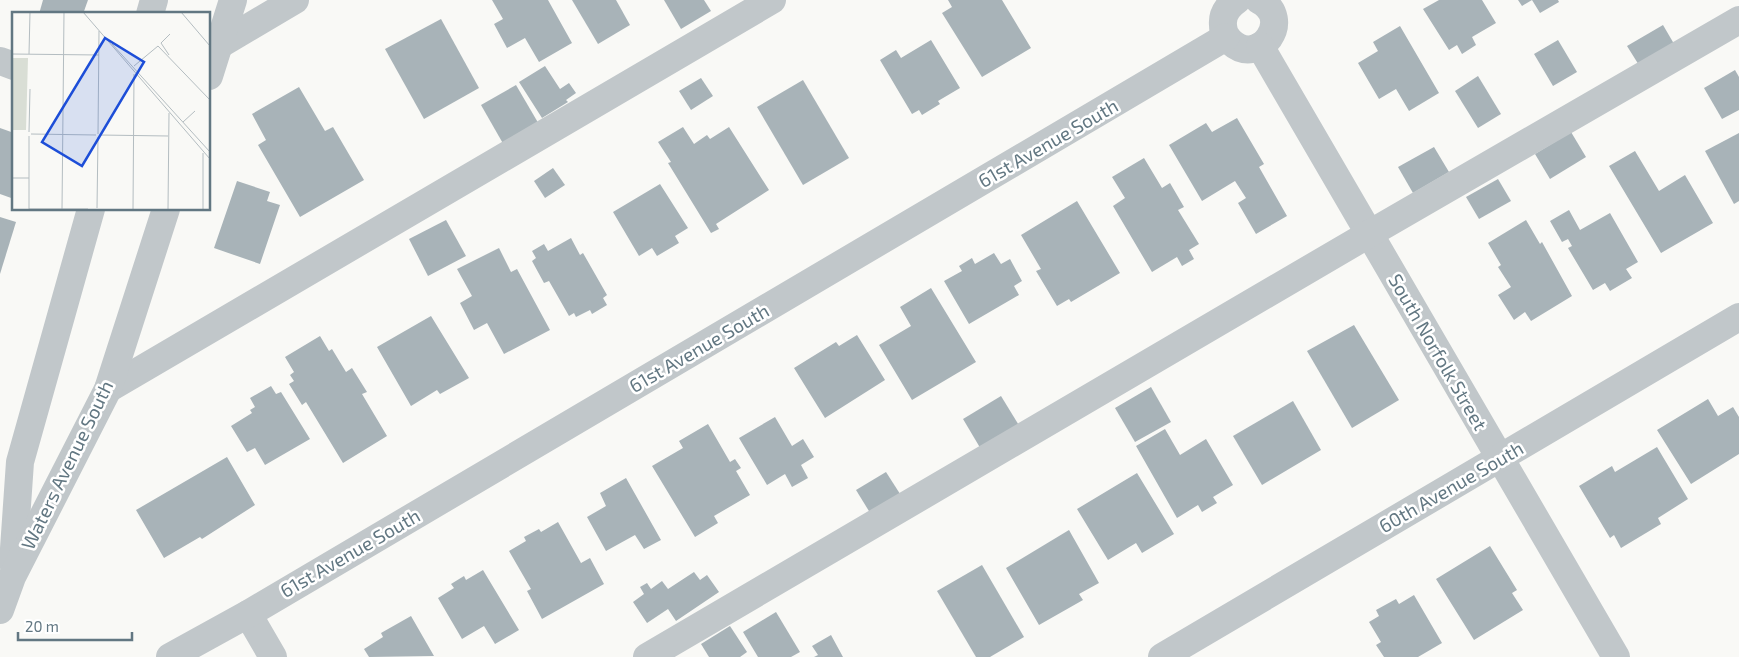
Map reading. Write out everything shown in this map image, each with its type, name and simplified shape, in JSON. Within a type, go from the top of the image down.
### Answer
[{"type":"street","points":[[210,73],[232,0]]},
{"type":"street","points":[[219,45],[295,0]]},
{"type":"street","points":[[108,389],[772,0]]},
{"type":"street","points":[[1253,2],[1274,23],[1273,31],[1270,38],[1260,46],[1248,49],[1240,48],[1226,38],[1222,20],[1225,12],[1253,2]]},
{"type":"street","points":[[647,657],[1369,234],[1739,20]]},
{"type":"street","name":"61st Avenue South","points":[[170,657],[248,614],[1226,38]]},
{"type":"street","name":"South Norfolk Street","points":[[1260,46],[1616,657]]},
{"type":"street","points":[[0,61],[12,65]]},
{"type":"street","name":"Waters Avenue South","points":[[12,577],[20,462],[91,210]]},
{"type":"street","name":"Waters Avenue South","points":[[0,610],[12,577],[108,389],[166,210]]},
{"type":"street","name":"60th Avenue South","points":[[1162,657],[1739,317]]},
{"type":"street","points":[[248,614],[273,657]]},
{"type":"building","points":[[43,0],[88,0],[84,12],[40,12]]},
{"type":"building","points":[[492,0],[548,0],[572,43],[539,62],[525,38],[507,48],[494,24],[503,19]]},
{"type":"building","points":[[572,0],[616,0],[630,25],[598,44]]},
{"type":"building","points":[[664,0],[704,0],[711,11],[681,29]]},
{"type":"building","points":[[948,0],[1002,0],[1031,48],[982,77],[942,13],[952,7]]},
{"type":"building","points":[[1439,0],[1482,0],[1496,23],[1472,37],[1476,45],[1462,54],[1457,45],[1449,50],[1423,9]]},
{"type":"building","points":[[1518,0],[1532,0],[1522,6]]},
{"type":"building","points":[[1532,0],[1558,0],[1559,2],[1540,13]]},
{"type":"building","points":[[441,19],[479,88],[424,119],[385,49]]},
{"type":"building","points":[[1663,25],[1677,49],[1642,70],[1627,46]]},
{"type":"building","points":[[1400,26],[1439,93],[1409,111],[1396,89],[1379,99],[1358,63],[1378,51],[1373,42]]},
{"type":"building","points":[[931,40],[960,88],[938,101],[940,104],[922,115],[919,110],[912,114],[880,60],[896,50],[901,58]]},
{"type":"building","points":[[1558,40],[1577,72],[1553,86],[1534,54]]},
{"type":"building","points":[[545,66],[560,89],[569,83],[576,93],[566,100],[568,102],[542,118],[519,82]]},
{"type":"building","points":[[1735,70],[1739,77],[1739,110],[1722,119],[1704,88]]},
{"type":"building","points":[[1478,76],[1501,114],[1478,128],[1455,91]]},
{"type":"building","points":[[701,78],[713,96],[691,110],[679,91]]},
{"type":"building","points":[[803,80],[849,158],[803,185],[757,107]]},
{"type":"building","points":[[516,85],[540,126],[505,147],[481,105]]},
{"type":"building","points":[[299,87],[325,131],[333,127],[364,180],[300,217],[258,145],[266,140],[252,114]]},
{"type":"building","points":[[1237,118],[1264,164],[1259,167],[1287,216],[1256,234],[1238,203],[1246,198],[1235,181],[1202,201],[1169,145],[1206,123],[1212,132]]},
{"type":"building","points":[[683,127],[694,144],[707,135],[710,139],[729,127],[769,190],[716,224],[719,229],[711,233],[668,163],[671,162],[658,142]]},
{"type":"building","points":[[0,128],[12,132],[12,198],[0,194]]},
{"type":"building","points":[[1571,132],[1586,157],[1550,179],[1535,154]]},
{"type":"building","points":[[1739,133],[1739,201],[1734,204],[1705,151]]},
{"type":"building","points":[[1434,147],[1449,172],[1413,193],[1398,167]]},
{"type":"building","points":[[1635,151],[1659,191],[1685,175],[1713,223],[1661,253],[1609,166]]},
{"type":"building","points":[[1144,158],[1162,188],[1170,183],[1184,207],[1178,210],[1199,244],[1189,250],[1194,259],[1182,266],[1177,257],[1152,272],[1113,206],[1125,198],[1112,177]]},
{"type":"building","points":[[553,168],[565,185],[545,198],[534,181]]},
{"type":"building","points":[[1498,179],[1511,201],[1479,219],[1466,197]]},
{"type":"building","points":[[237,181],[270,192],[267,201],[280,205],[260,264],[214,248]]},
{"type":"building","points":[[660,184],[688,228],[675,236],[679,243],[657,256],[652,248],[639,256],[613,212]]},
{"type":"building","points":[[1077,201],[1120,273],[1071,302],[1069,299],[1057,306],[1036,271],[1041,269],[1021,235]]},
{"type":"building","points":[[1569,210],[1580,230],[1610,213],[1638,262],[1626,269],[1632,278],[1610,291],[1605,283],[1593,290],[1568,248],[1572,246],[1568,239],[1562,242],[1550,221]]},
{"type":"building","points":[[0,217],[16,222],[0,274]]},
{"type":"building","points":[[446,220],[466,256],[428,276],[409,239]]},
{"type":"building","points":[[1526,220],[1540,244],[1542,242],[1572,296],[1531,321],[1525,312],[1514,320],[1498,295],[1511,287],[1498,267],[1501,265],[1488,243]]},
{"type":"building","points":[[571,238],[580,255],[583,253],[607,295],[603,298],[607,305],[592,314],[590,310],[576,317],[574,313],[569,316],[549,281],[544,283],[532,261],[536,258],[532,251],[544,244],[548,251]]},
{"type":"building","points":[[499,248],[511,272],[517,269],[550,330],[504,354],[487,323],[474,330],[460,303],[472,296],[457,269]]},
{"type":"building","points":[[994,253],[1001,264],[1010,259],[1022,281],[1014,286],[1019,295],[969,324],[944,281],[962,271],[959,266],[972,258],[975,264]]},
{"type":"building","points":[[931,288],[976,362],[912,400],[879,345],[911,326],[900,307]]},
{"type":"building","points":[[431,316],[469,378],[440,394],[437,390],[411,406],[377,347]]},
{"type":"building","points":[[1354,325],[1399,400],[1352,428],[1307,351]]},
{"type":"building","points":[[857,335],[885,380],[825,418],[794,368],[836,342],[839,346]]},
{"type":"building","points":[[320,336],[329,351],[332,349],[346,372],[352,368],[367,392],[362,394],[387,436],[343,463],[306,402],[302,405],[289,384],[294,381],[290,375],[294,372],[285,357]]},
{"type":"building","points":[[271,386],[276,394],[281,392],[310,439],[265,465],[255,448],[247,452],[231,426],[252,413],[250,410],[255,407],[250,398]]},
{"type":"building","points":[[1151,387],[1171,422],[1135,442],[1115,408]]},
{"type":"building","points":[[1001,396],[1020,427],[982,451],[963,419]]},
{"type":"building","points":[[1708,399],[1718,416],[1733,407],[1739,417],[1739,454],[1691,484],[1657,430]]},
{"type":"building","points":[[1293,401],[1321,450],[1262,485],[1233,436]]},
{"type":"building","points":[[775,417],[792,446],[803,439],[814,457],[801,465],[808,478],[792,487],[785,474],[767,485],[739,438]]},
{"type":"building","points":[[708,424],[730,462],[735,459],[741,468],[736,471],[750,495],[714,516],[718,523],[695,537],[652,466],[683,448],[679,441]]},
{"type":"building","points":[[1165,429],[1180,455],[1206,439],[1233,485],[1213,497],[1217,503],[1202,512],[1198,505],[1177,518],[1136,446]]},
{"type":"building","points":[[1657,447],[1688,499],[1658,518],[1661,524],[1621,548],[1614,535],[1610,538],[1579,486],[1612,466],[1615,472]]},
{"type":"building","points":[[227,457],[255,505],[202,539],[200,537],[164,558],[136,510]]},
{"type":"building","points":[[886,472],[902,497],[872,516],[856,490]]},
{"type":"building","points":[[1137,473],[1174,534],[1142,553],[1136,543],[1108,560],[1077,509]]},
{"type":"building","points":[[626,478],[661,540],[644,549],[635,535],[606,551],[587,517],[606,506],[600,493]]},
{"type":"building","points":[[558,522],[581,563],[590,558],[604,584],[542,619],[527,591],[531,589],[509,551],[526,541],[524,537],[539,529],[541,532]]},
{"type":"building","points":[[1069,530],[1099,583],[1079,594],[1083,600],[1039,625],[1006,568]]},
{"type":"building","points":[[1490,546],[1517,590],[1512,593],[1523,610],[1474,640],[1436,579]]},
{"type":"building","points":[[982,565],[1024,637],[990,657],[976,657],[937,591]]},
{"type":"building","points":[[483,570],[519,630],[495,644],[484,626],[462,639],[438,598],[454,588],[451,584],[464,576],[466,580]]},
{"type":"building","points":[[694,572],[700,580],[707,575],[719,592],[676,621],[668,609],[647,623],[633,602],[644,594],[640,587],[647,583],[651,589],[662,581],[668,589]]},
{"type":"building","points":[[1414,595],[1442,643],[1418,657],[1384,657],[1376,645],[1381,642],[1369,622],[1379,616],[1376,610],[1396,599],[1399,604]]},
{"type":"building","points":[[776,612],[800,652],[791,657],[758,657],[743,632]]},
{"type":"building","points":[[411,616],[434,656],[369,657],[364,649],[383,637],[381,633]]},
{"type":"building","points":[[730,626],[747,652],[740,657],[709,657],[701,644]]},
{"type":"building","points":[[831,635],[843,657],[814,657],[818,655],[812,646]]}]
